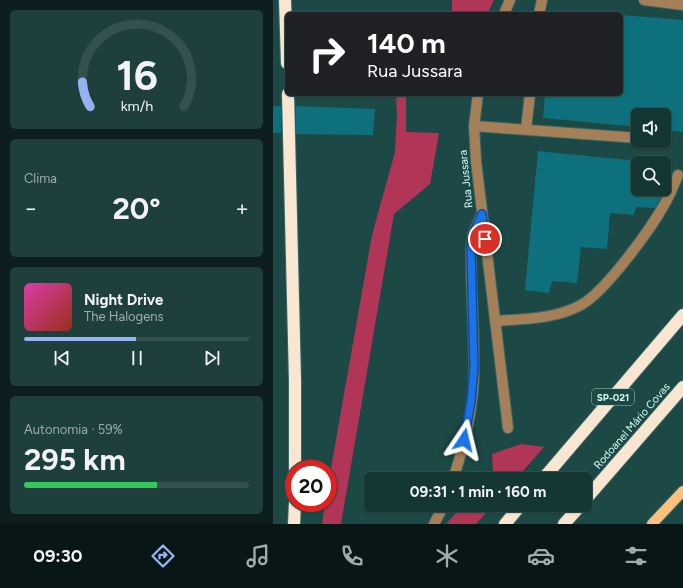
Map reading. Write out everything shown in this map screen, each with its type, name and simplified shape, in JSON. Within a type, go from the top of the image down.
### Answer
[{"type":"highway","points":[[285,0],[285,12]]},
{"type":"highway","points":[[288,96],[295,381],[295,460]]},
{"type":"highway","name":"SP-021","points":[[549,472],[683,315]]},
{"type":"highway","name":"Rodoanel Mário Covas","points":[[592,492],[683,387]]},
{"type":"highway","points":[[294,524],[295,512]]},
{"type":"highway","points":[[505,524],[515,512]]},
{"type":"highway","points":[[564,524],[575,512]]},
{"type":"main road","points":[[652,524],[683,491]]},
{"type":"street","points":[[505,12],[510,0]]},
{"type":"street","points":[[539,12],[542,0]]},
{"type":"street","points":[[644,0],[683,5]]},
{"type":"street","name":"Rua Jussara","points":[[478,96],[474,126],[476,161],[508,428]]},
{"type":"street","points":[[526,129],[530,96]]},
{"type":"street","points":[[474,126],[631,137]]},
{"type":"street","points":[[495,321],[559,313],[581,305],[592,298],[613,275],[655,220],[665,204],[678,175]]},
{"type":"street","points":[[455,472],[464,440],[471,402],[474,368],[471,248],[473,234],[482,214]]},
{"type":"street","points":[[434,524],[440,512]]},
{"type":"shaded area","points":[[452,0],[494,0],[488,12],[452,12]]},
{"type":"shaded area","points":[[396,96],[406,96],[406,132],[439,133],[430,184],[394,214],[341,524],[322,524],[324,512],[337,512],[337,460],[332,460],[372,235],[395,152],[397,115]]},
{"type":"shaded area","points":[[521,444],[544,447],[522,472],[493,472],[492,454]]},
{"type":"shaded area","points":[[457,512],[487,512],[476,524],[446,524]]},
{"type":"building","points":[[623,15],[683,20],[683,132],[671,131],[671,108],[631,108],[631,126],[543,118],[545,96],[623,96]]},
{"type":"building","points":[[273,106],[281,106],[281,133],[273,133]]},
{"type":"building","points":[[296,106],[375,109],[373,135],[296,134]]},
{"type":"building","points":[[538,151],[631,160],[631,196],[661,196],[655,208],[636,207],[634,215],[610,213],[607,249],[581,247],[577,283],[552,281],[549,293],[525,290]]},
{"type":"route","points":[[464,440],[471,402],[474,368],[471,248],[473,234],[477,222],[482,214],[485,239]]}]
